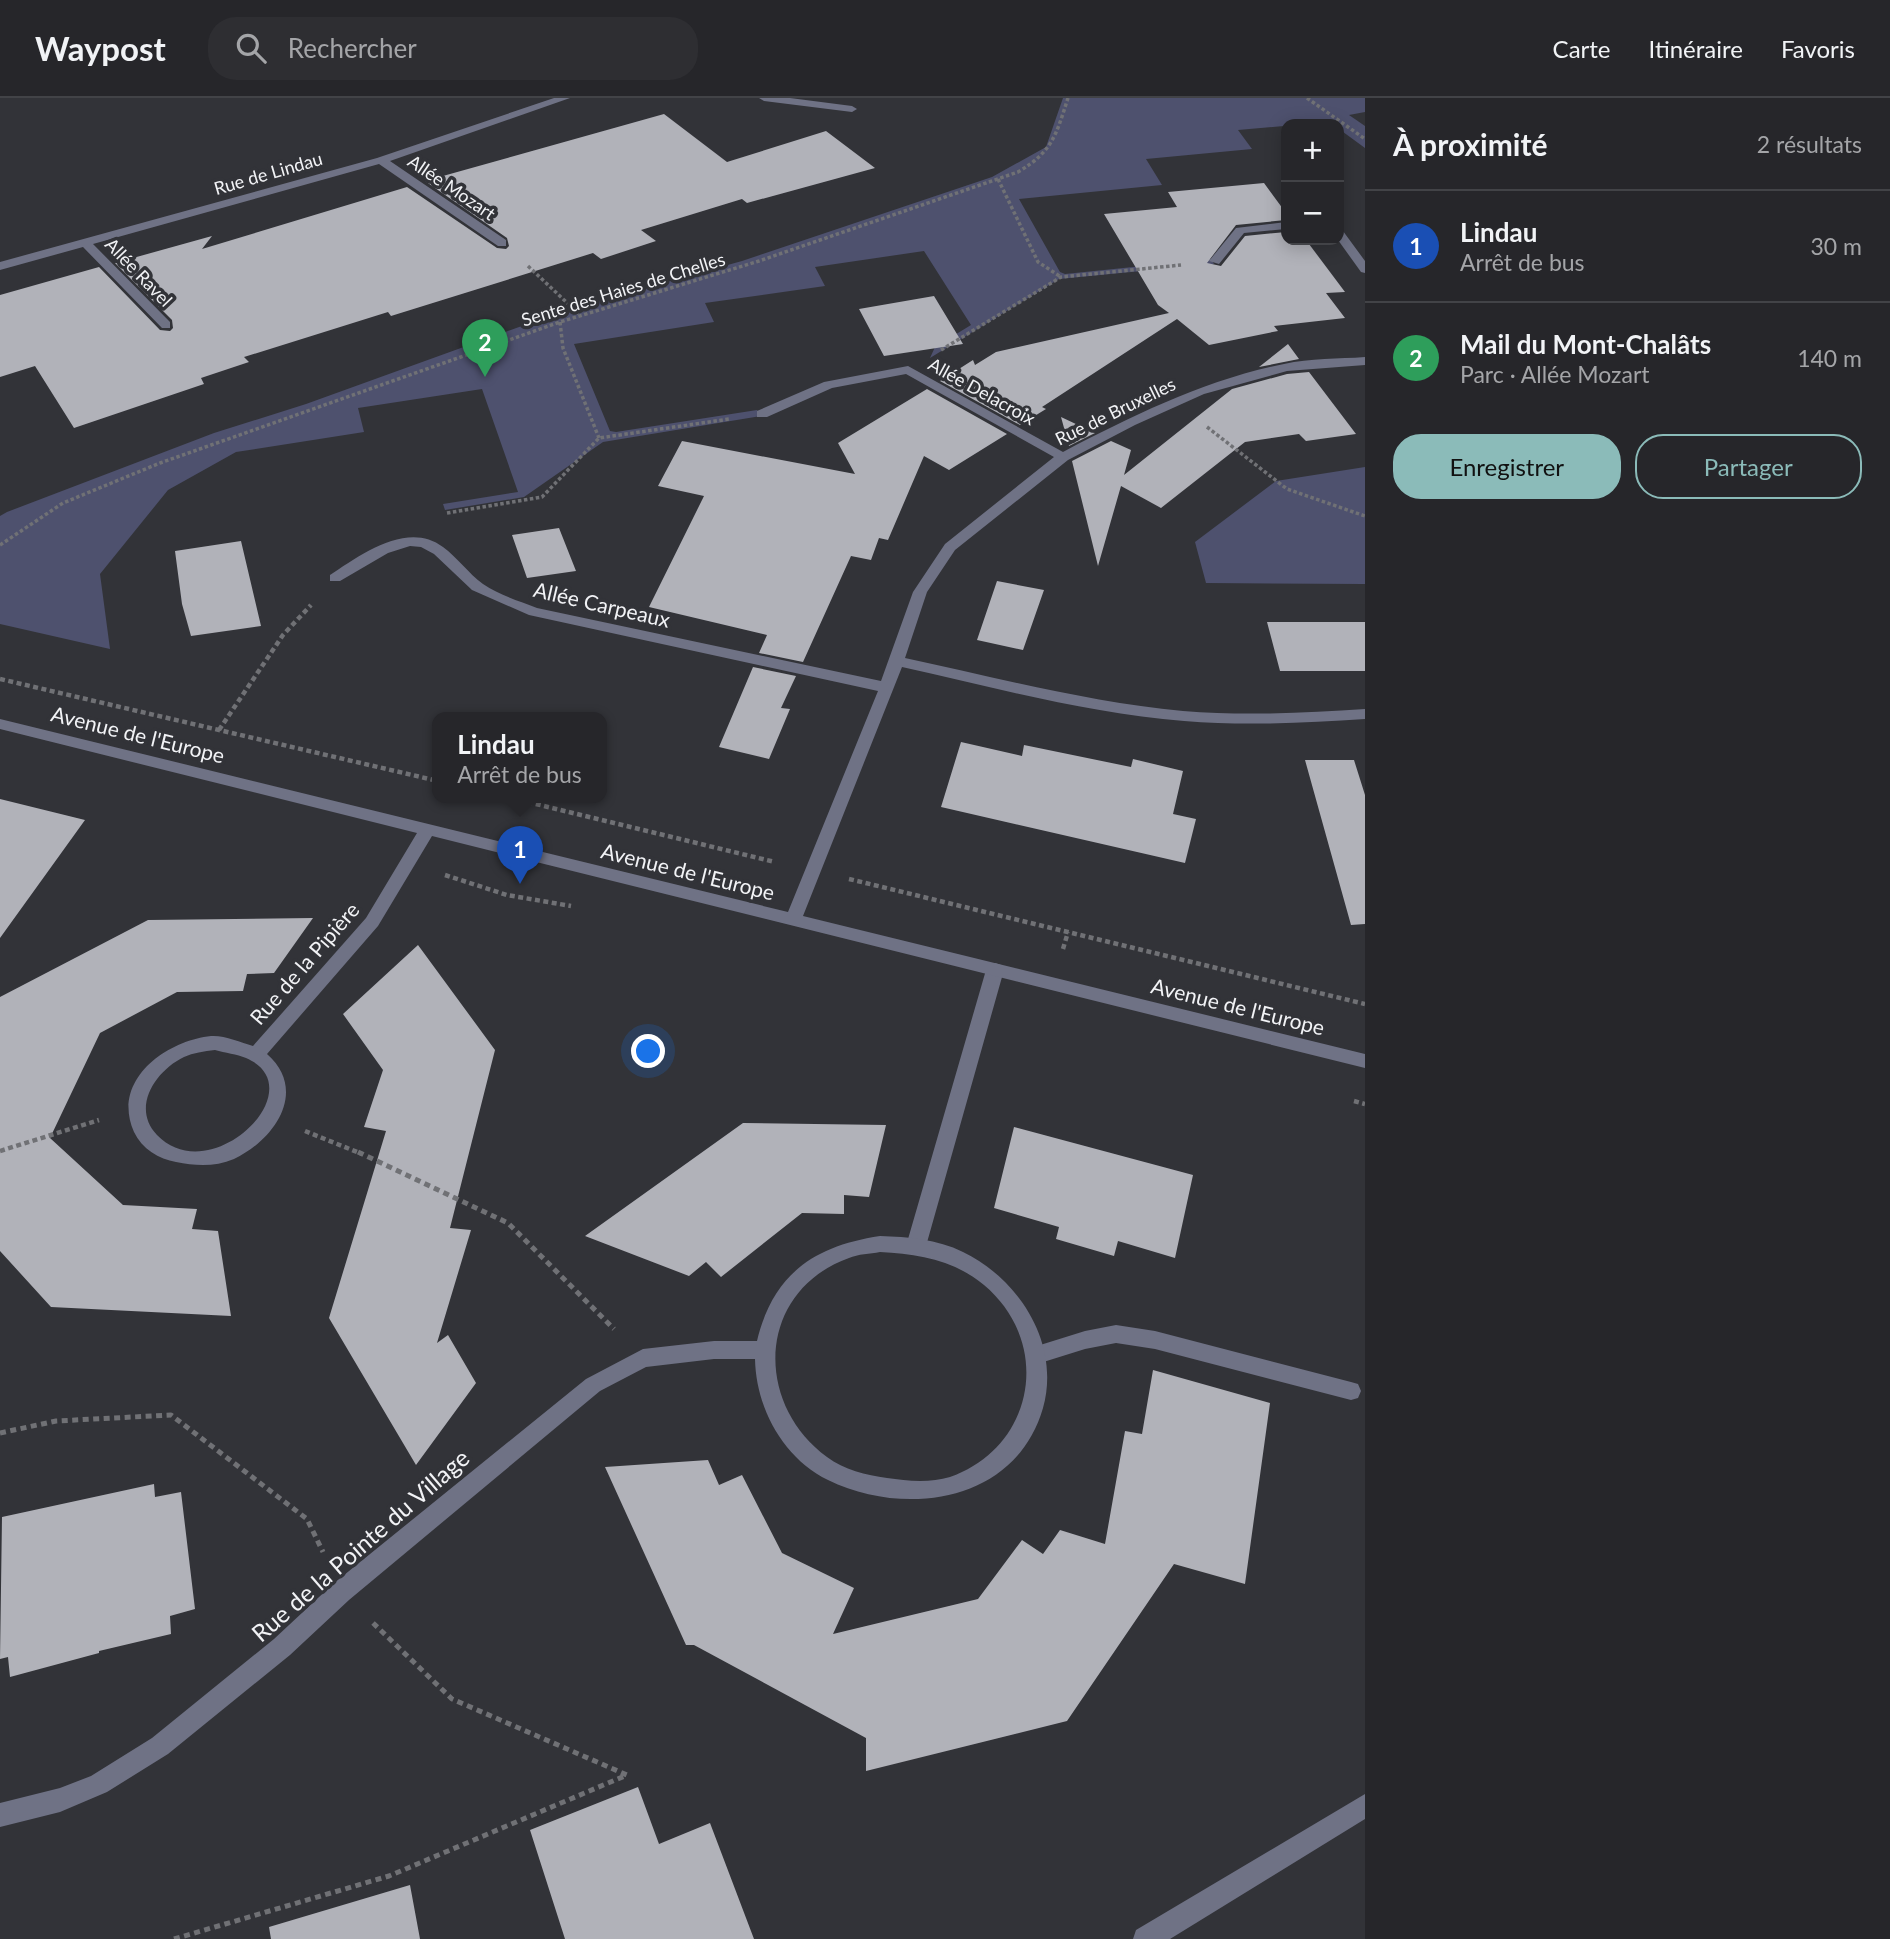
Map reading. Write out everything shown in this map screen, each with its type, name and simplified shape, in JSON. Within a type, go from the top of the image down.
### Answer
[{"type":"street","name":"Rue de Lindau","points":[[5,265],[381,160],[544,101],[565,98]]},
{"type":"street","points":[[764,98],[852,109]]},
{"type":"street","name":"Allée Mozart","points":[[381,160],[502,243]]},
{"type":"street","points":[[1215,261],[1240,230],[1281,226]]},
{"type":"street","points":[[1344,240],[1365,269]]},
{"type":"street","name":"Allée Ravel","points":[[86,243],[166,326]]},
{"type":"street","points":[[0,250],[5,265]]},
{"type":"street","name":"Rue de Bruxelles","points":[[793,920],[897,661],[920,592],[950,547],[1063,457],[1199,391],[1286,367],[1365,361]]},
{"type":"street","name":"Allée Delacroix","points":[[762,414],[829,386],[908,370],[1063,457]]},
{"type":"street","points":[[335,578],[364,558],[393,545],[421,543]]},
{"type":"street","name":"Allée Carpeaux","points":[[421,543],[433,545],[472,583],[501,600],[534,612],[885,687]]},
{"type":"street","points":[[897,661],[1075,700],[1184,716],[1247,720],[1365,714]]},
{"type":"street","name":"Avenue de l'Europe","points":[[0,724],[1365,1061]]},
{"type":"street","name":"Rue de la Pipière","points":[[257,1053],[372,922],[428,829]]},
{"type":"street","points":[[916,1246],[995,970]]},
{"type":"street","points":[[215,1043],[238,1045],[257,1053],[270,1065],[278,1082],[278,1100],[271,1118],[257,1135],[238,1148],[215,1156],[192,1158],[170,1154],[152,1143],[139,1127],[135,1109],[140,1090],[151,1072],[169,1057],[191,1046],[215,1043]]},
{"type":"street","points":[[880,1244],[916,1246],[958,1259],[995,1283],[1022,1317],[1037,1355],[1037,1396],[1023,1434],[994,1466],[954,1485],[908,1492],[860,1484],[818,1462],[786,1430],[767,1391],[762,1350],[771,1317],[788,1289],[813,1266],[845,1250],[880,1244]]},
{"type":"street","points":[[1037,1355],[1085,1340],[1116,1334],[1155,1340],[1352,1391]]},
{"type":"street","name":"Rue de la Pointe du Village","points":[[0,1815],[60,1800],[99,1784],[160,1746],[282,1647],[341,1592],[593,1385],[643,1358],[714,1350],[762,1350]]},
{"type":"street","points":[[1145,1939],[1170,1927],[1365,1806]]},
{"type":"path","name":"Sente des Haies de Chelles","points":[[0,545],[63,503],[160,463],[560,322],[759,261],[998,178],[1042,158],[1051,148],[1068,98]]},
{"type":"path","points":[[1307,98],[1365,138]]},
{"type":"path","points":[[998,178],[1038,262],[1061,277]]},
{"type":"path","points":[[502,243],[581,316]]},
{"type":"path","points":[[908,370],[1061,277],[1215,261]]},
{"type":"path","points":[[560,322],[563,348],[599,438]]},
{"type":"path","points":[[1177,401],[1287,489],[1365,516]]},
{"type":"path","points":[[421,543],[446,513],[542,497],[599,438],[762,414]]},
{"type":"path","points":[[218,730],[283,635],[335,578]]},
{"type":"path","points":[[0,679],[432,779]]},
{"type":"path","points":[[532,803],[1365,1004]]},
{"type":"path","points":[[0,1151],[135,1109]]},
{"type":"path","points":[[271,1118],[370,1157],[508,1223],[643,1358]]},
{"type":"path","points":[[0,1433],[57,1421],[171,1415],[307,1518],[341,1592],[452,1699],[627,1775],[390,1876],[174,1939]]},
{"type":"shaded area","points":[[1063,98],[1365,98],[1365,112],[1349,115],[1365,126],[1365,148],[1344,133],[1344,119],[1281,119],[1281,126],[1238,130],[1252,149],[1146,159],[1162,185],[1019,199],[1060,272],[1065,274],[1211,259],[1214,264],[1059,279],[930,358],[935,347],[971,325],[924,251],[815,267],[825,286],[705,303],[714,322],[574,344],[610,431],[757,410],[761,416],[603,442],[524,497],[445,510],[443,504],[518,492],[482,389],[358,408],[364,432],[236,452],[168,490],[100,574],[110,649],[0,624],[0,516],[7,512],[214,433],[306,404],[569,309],[742,261],[992,177],[1046,147]]},
{"type":"shaded area","points":[[1365,467],[1365,584],[1206,583],[1195,542],[1276,481]]},
{"type":"building","points":[[664,114],[727,162],[826,131],[875,168],[747,203],[742,199],[641,230],[656,241],[601,259],[593,253],[391,316],[388,312],[244,357],[249,362],[201,378],[204,384],[74,428],[35,366],[0,377],[0,295],[99,267],[160,330],[170,331],[173,328],[172,320],[115,263],[212,236],[202,249],[407,187],[497,248],[506,249],[509,246],[507,238],[425,181]]},
{"type":"building","points":[[1264,183],[1281,206],[1281,220],[1236,225],[1207,263],[1221,266],[1245,236],[1281,232],[1281,245],[1310,245],[1345,292],[1326,293],[1345,318],[1274,326],[1278,331],[1209,345],[1177,319],[1042,407],[1046,409],[1020,425],[940,381],[973,360],[975,365],[996,352],[1169,313],[1158,305],[1104,214],[1177,207],[1168,192]]},
{"type":"building","points":[[934,296],[963,344],[884,356],[859,309]]},
{"type":"building","points":[[1288,344],[1299,359],[1259,367]]},
{"type":"building","points":[[1309,372],[1356,434],[1306,441],[1299,434],[1245,442],[1161,508],[1121,486],[1098,566],[1072,461],[1111,441],[1131,450],[1124,475],[1232,389],[1287,374]]},
{"type":"building","points":[[927,389],[1007,434],[949,470],[924,456],[888,540],[879,538],[871,560],[851,556],[803,662],[759,653],[767,635],[649,607],[704,496],[658,486],[682,441],[855,474],[838,443]]},
{"type":"building","points":[[1061,417],[1095,433],[1069,446]]},
{"type":"building","points":[[559,528],[576,571],[527,578],[512,535]]},
{"type":"building","points":[[241,541],[261,626],[191,636],[182,604],[175,551]]},
{"type":"building","points":[[997,581],[1044,590],[1023,650],[977,640]]},
{"type":"building","points":[[1267,622],[1365,622],[1365,671],[1280,671]]},
{"type":"building","points":[[753,667],[796,676],[781,708],[790,709],[769,759],[719,747]]},
{"type":"building","points":[[961,742],[1022,756],[1024,745],[1131,767],[1133,759],[1183,771],[1173,814],[1196,819],[1185,863],[941,807]]},
{"type":"building","points":[[1305,760],[1354,760],[1365,795],[1365,924],[1351,925]]},
{"type":"building","points":[[0,799],[85,820],[0,938]]},
{"type":"building","points":[[313,918],[274,973],[247,974],[243,991],[177,992],[100,1033],[50,1138],[123,1205],[197,1209],[192,1229],[218,1231],[231,1316],[51,1307],[0,1251],[0,997],[148,920]]},
{"type":"building","points":[[418,945],[495,1050],[450,1228],[471,1230],[437,1343],[448,1335],[476,1383],[416,1465],[329,1318],[386,1131],[364,1127],[383,1070],[343,1014]]},
{"type":"building","points":[[743,1123],[886,1125],[869,1197],[844,1195],[844,1214],[802,1213],[721,1277],[706,1262],[689,1276],[585,1236]]},
{"type":"building","points":[[1014,1127],[1193,1175],[1175,1258],[1118,1241],[1114,1256],[1056,1239],[1059,1227],[994,1208]]},
{"type":"building","points":[[1153,1370],[1270,1403],[1245,1584],[1174,1564],[1067,1721],[866,1771],[866,1738],[694,1645],[686,1645],[605,1467],[708,1460],[719,1485],[742,1475],[782,1553],[854,1588],[833,1634],[978,1599],[1022,1540],[1043,1554],[1060,1530],[1105,1544],[1125,1431],[1142,1434]]},
{"type":"building","points":[[154,1484],[155,1497],[181,1492],[195,1609],[170,1616],[171,1634],[99,1651],[10,1677],[8,1657],[0,1659],[2,1517]]},
{"type":"building","points":[[638,1787],[659,1844],[710,1823],[754,1939],[565,1939],[530,1830]]},
{"type":"building","points":[[410,1885],[420,1939],[271,1939],[269,1927]]},
{"type":"place","name":"Mail du Mont-Chalâts","points":[[485,377]]},
{"type":"place","name":"Lindau","points":[[520,884]]}]
